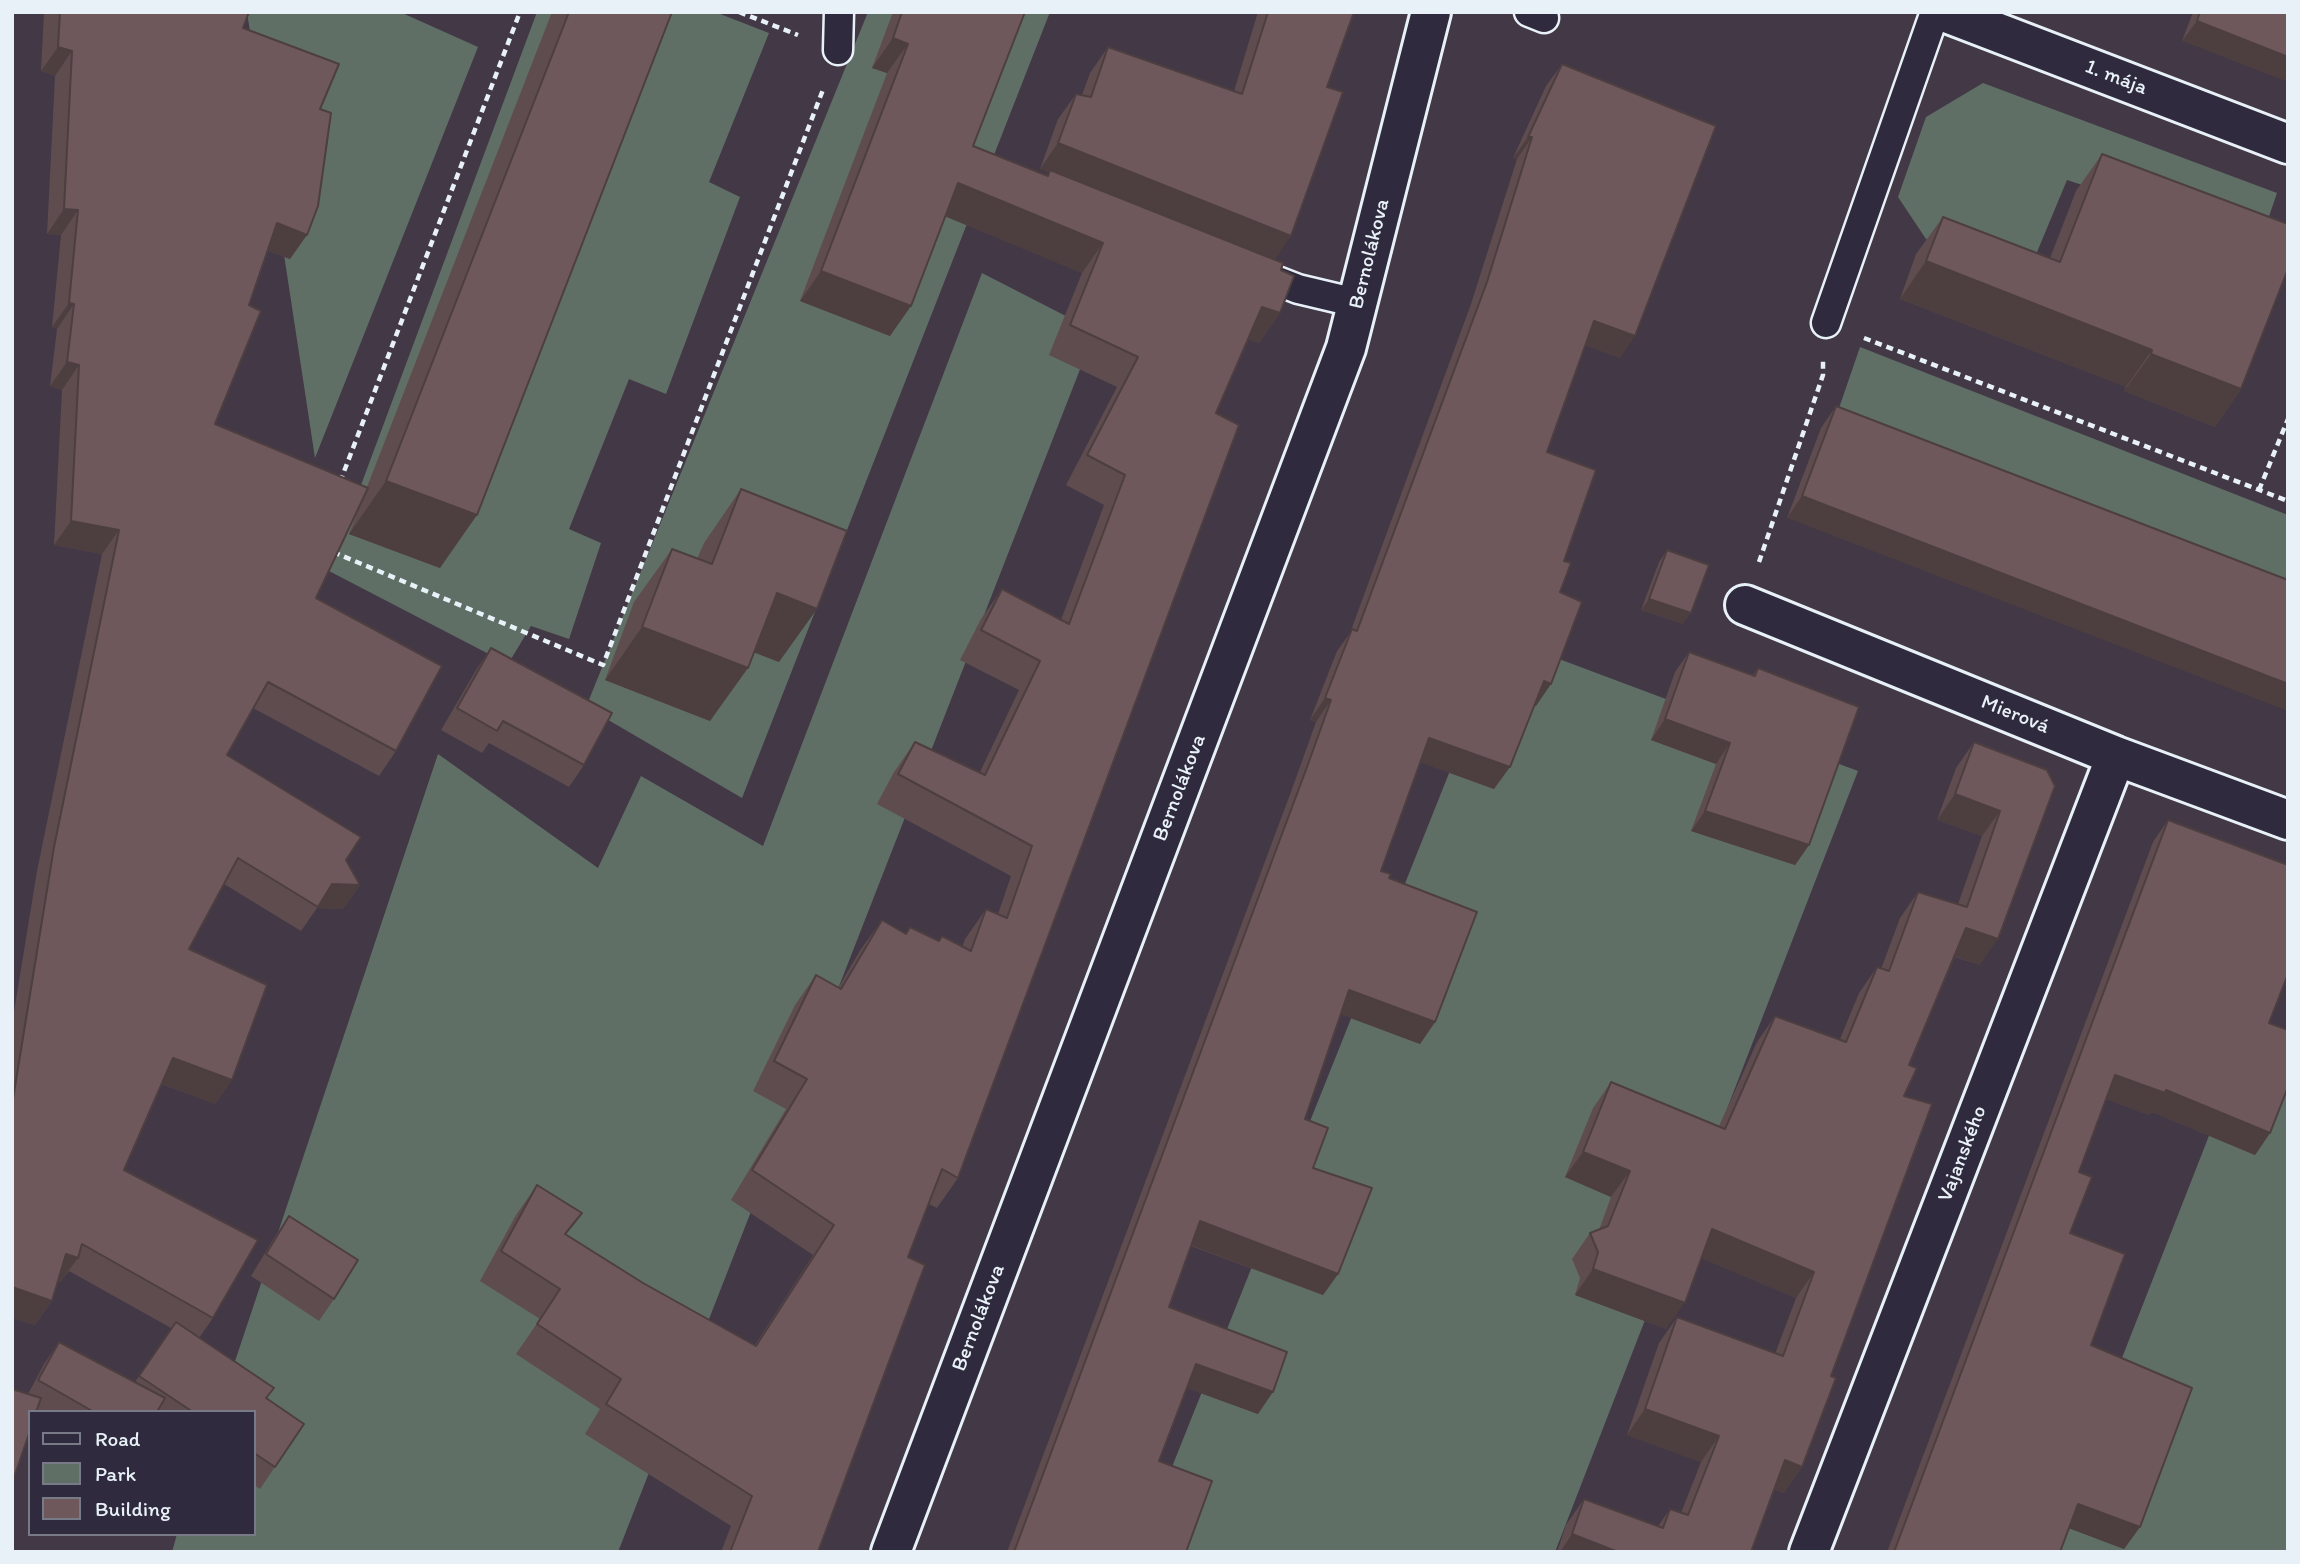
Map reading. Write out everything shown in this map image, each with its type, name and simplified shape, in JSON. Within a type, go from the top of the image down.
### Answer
[{"type":"street","name":"Bernolákova","points":[[891,1552],[1346,348],[1432,12]]},
{"type":"street","name":"1. mája","points":[[1944,12],[2288,144]]},
{"type":"street","name":"Mierová","points":[[1745,606],[2116,756],[2288,820]]},
{"type":"street","name":"Vajanského","points":[[1809,1552],[2116,756]]},
{"type":"lane","points":[[838,12],[838,50]]},
{"type":"lane","points":[[1826,323],[1935,12]]},
{"type":"lane","points":[[1234,264],[1298,289],[1357,303]]},
{"type":"path","points":[[336,493],[520,12]]},
{"type":"path","points":[[328,550],[603,665],[838,50],[739,12]]},
{"type":"path","points":[[1745,606],[1823,376],[1826,323],[2288,501]]},
{"type":"path","points":[[2259,490],[2288,419]]},
{"type":"green space","points":[[247,12],[400,12],[478,47],[315,458]]},
{"type":"green space","points":[[537,12],[715,12],[769,33],[709,182],[740,197],[666,394],[629,379],[569,529],[601,543],[569,639],[531,626],[508,664],[329,571]]},
{"type":"green space","points":[[868,12],[1050,12],[742,798],[586,707]]},
{"type":"green space","points":[[1983,83],[2277,193],[2260,243],[2067,180],[2025,281],[1926,239],[1898,197],[1926,117]]},
{"type":"green space","points":[[982,273],[1095,331],[618,1552],[172,1552],[176,1536],[256,1536],[256,1410],[219,1410],[438,754],[598,868],[641,776],[763,846]]},
{"type":"green space","points":[[1860,347],[2288,515],[2288,591],[1838,411]]},
{"type":"green space","points":[[1503,638],[1858,771],[1555,1552],[1138,1552]]},
{"type":"green space","points":[[2241,1054],[2288,1073],[2288,1552],[2046,1552]]},
{"type":"building","points":[[60,12],[249,12],[243,28],[339,64],[320,109],[331,113],[318,206],[307,235],[277,223],[249,305],[261,311],[215,424],[368,488],[316,598],[442,666],[396,751],[268,682],[227,755],[361,837],[346,860],[360,885],[332,884],[318,907],[238,858],[189,949],[267,985],[232,1080],[173,1058],[124,1170],[258,1240],[213,1318],[82,1244],[78,1258],[66,1254],[52,1301],[12,1287],[12,1105],[54,847],[119,530],[71,521],[79,365],[67,362],[74,304],[69,303],[78,210],[64,209],[72,51],[58,47]]},
{"type":"building","points":[[569,12],[672,12],[477,515],[386,481]]},
{"type":"building","points":[[902,12],[1025,12],[973,146],[1048,176],[1050,170],[1283,263],[1281,270],[1294,276],[1280,313],[1262,307],[1216,413],[1239,425],[958,1178],[942,1169],[908,1257],[925,1265],[818,1552],[730,1552],[752,1496],[606,1404],[621,1379],[537,1324],[560,1289],[501,1251],[537,1185],[582,1213],[565,1234],[643,1283],[756,1346],[834,1225],[752,1170],[807,1079],[774,1061],[816,975],[841,989],[882,920],[906,934],[910,927],[939,941],[942,936],[971,951],[986,909],[1007,918],[1032,846],[898,774],[915,742],[985,775],[1040,661],[981,630],[1002,589],[1069,624],[1125,475],[1087,455],[1138,357],[1070,325],[1103,243],[958,183],[911,306],[821,271],[908,44],[893,38]]},
{"type":"building","points":[[1268,12],[1354,12],[1327,87],[1343,92],[1291,236],[1058,143],[1076,94],[1091,97],[1108,47],[1242,94]]},
{"type":"building","points":[[2200,12],[2288,12],[2288,57],[2197,21]]},
{"type":"building","points":[[1562,64],[1716,126],[1635,336],[1594,321],[1547,452],[1596,470],[1564,561],[1571,563],[1560,592],[1582,602],[1551,684],[1544,681],[1510,767],[1429,738],[1381,871],[1391,874],[1389,878],[1477,912],[1435,1022],[1349,990],[1305,1119],[1328,1128],[1313,1168],[1372,1188],[1338,1274],[1200,1221],[1169,1307],[1287,1352],[1273,1392],[1196,1364],[1159,1461],[1212,1481],[1186,1552],[1014,1552],[1307,767],[1331,700],[1325,698],[1352,629],[1357,631],[1487,282],[1532,137],[1528,137]]},
{"type":"building","points":[[2102,154],[2288,224],[2288,269],[2241,389],[2151,354],[2152,350],[1926,261],[1943,217],[2060,262]]},
{"type":"building","points":[[1836,406],[2288,580],[2288,684],[1802,496]]},
{"type":"building","points":[[741,489],[847,531],[817,609],[777,593],[748,668],[642,627],[672,549],[712,564]]},
{"type":"building","points":[[1667,550],[1709,565],[1691,613],[1649,599]]},
{"type":"building","points":[[491,648],[612,713],[584,765],[503,721],[497,731],[457,708]]},
{"type":"building","points":[[1689,652],[1755,676],[1758,668],[1859,707],[1809,845],[1705,811],[1730,743],[1665,719]]},
{"type":"building","points":[[1974,742],[2047,770],[2055,786],[1998,939],[1966,928],[1909,1065],[1917,1068],[1904,1096],[1932,1104],[1831,1376],[1836,1378],[1802,1467],[1785,1460],[1751,1552],[1618,1552],[1572,1534],[1584,1499],[1663,1528],[1670,1509],[1688,1515],[1719,1436],[1645,1409],[1677,1317],[1783,1356],[1814,1272],[1712,1229],[1685,1303],[1593,1269],[1598,1252],[1590,1233],[1608,1226],[1630,1171],[1583,1152],[1611,1082],[1725,1129],[1775,1016],[1846,1042],[1877,967],[1889,971],[1918,892],[1967,907],[2000,811],[1955,794]]},
{"type":"building","points":[[2168,820],[2288,865],[2288,974],[2269,1023],[2288,1030],[2288,1087],[2270,1133],[2166,1090],[2165,1093],[2115,1075],[2079,1172],[2092,1177],[2070,1233],[2125,1254],[2091,1345],[2192,1388],[2140,1527],[2078,1504],[2060,1552],[1894,1552]]},
{"type":"building","points":[[289,1216],[358,1260],[334,1299],[266,1254]]},
{"type":"building","points":[[176,1322],[274,1388],[266,1398],[304,1424],[275,1467],[256,1454],[256,1410],[190,1410],[139,1376]]},
{"type":"building","points":[[59,1342],[165,1398],[158,1410],[90,1410],[38,1380]]},
{"type":"building","points":[[12,1389],[41,1398],[37,1410],[28,1410],[28,1437],[12,1483]]}]
